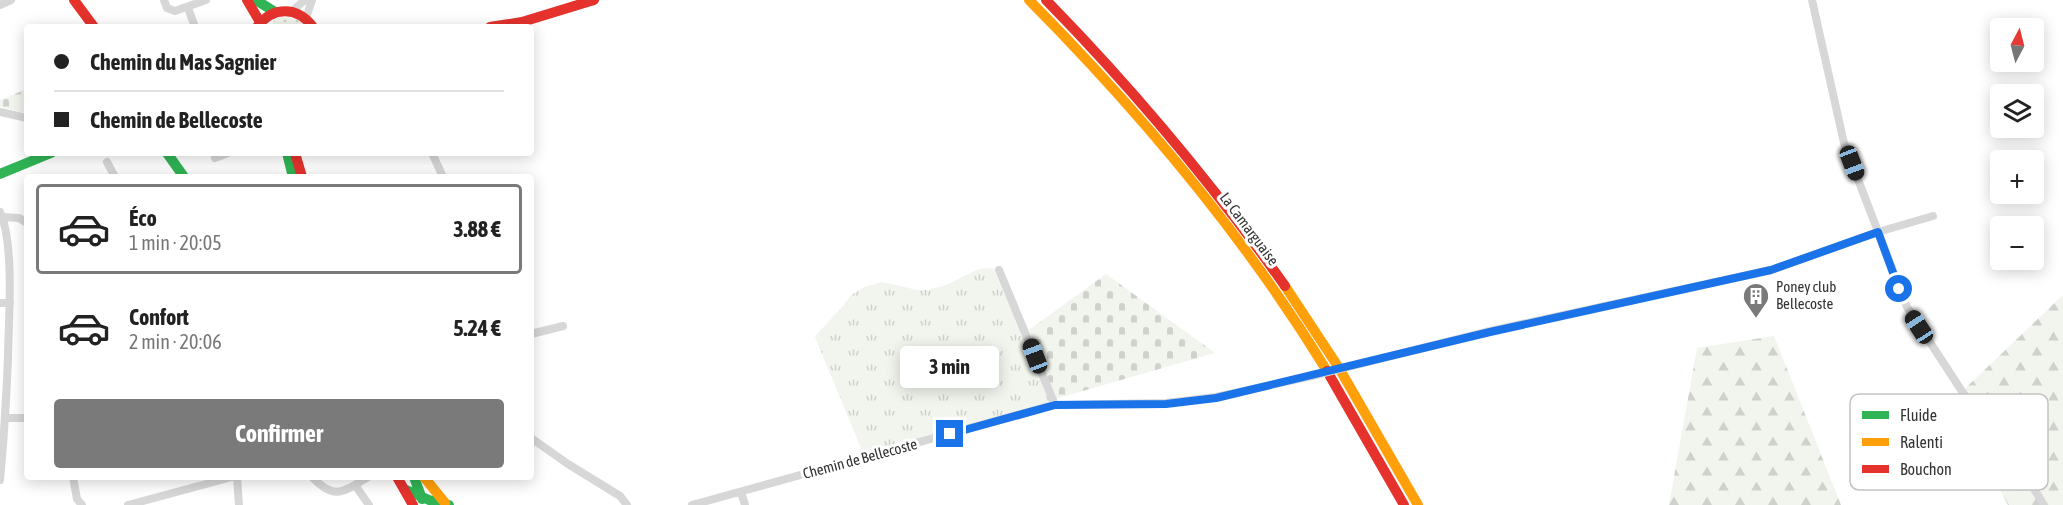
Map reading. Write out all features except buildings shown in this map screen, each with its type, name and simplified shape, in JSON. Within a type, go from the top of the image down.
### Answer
[{"type":"main road","points":[[74,0],[92,24]]},
{"type":"main road","points":[[247,0],[254,9],[259,24]]},
{"type":"main road","points":[[256,0],[275,12]]},
{"type":"main road","points":[[509,24],[594,0]]},
{"type":"main road","name":"La Camarguaise","points":[[1029,0],[1085,56],[1143,120],[1249,253],[1343,395],[1403,505]]},
{"type":"main road","name":"La Camarguaise","points":[[1046,0],[1094,48],[1151,112],[1204,175],[1257,245],[1353,388],[1418,505]]},
{"type":"main road","points":[[260,24],[267,16],[275,12],[292,11],[306,18],[311,24]]},
{"type":"main road","points":[[0,174],[44,156]]},
{"type":"main road","points":[[169,156],[182,174]]},
{"type":"main road","points":[[289,156],[293,174]]},
{"type":"main road","points":[[290,156],[300,174]]},
{"type":"main road","points":[[399,480],[413,505]]},
{"type":"main road","points":[[415,480],[423,501]]},
{"type":"main road","points":[[426,480],[442,504]]},
{"type":"main road","points":[[404,489],[423,501],[442,504]]},
{"type":"street","points":[[0,5],[11,0]]},
{"type":"street","points":[[164,0],[170,10],[188,8],[206,0]]},
{"type":"street","points":[[292,11],[305,0]]},
{"type":"street","points":[[306,18],[312,0]]},
{"type":"street","points":[[1812,0],[1844,143],[1878,232],[1907,307],[1964,394]]},
{"type":"street","points":[[188,8],[194,24]]},
{"type":"street","points":[[0,112],[24,117]]},
{"type":"street","points":[[215,158],[220,156]]},
{"type":"street","points":[[434,156],[442,174]]},
{"type":"street","points":[[107,162],[113,174]]},
{"type":"street","points":[[0,480],[6,417],[10,303],[1,215],[24,221]]},
{"type":"street","name":"Chemin de Bellecoste","points":[[692,505],[1055,405],[1166,404],[1216,398],[1511,327],[1771,270],[1878,232],[1933,216]]},
{"type":"street","points":[[999,270],[1055,405]]},
{"type":"street","points":[[0,303],[10,303]]},
{"type":"street","points":[[534,333],[563,326]]},
{"type":"street","points":[[6,417],[24,418]]},
{"type":"street","points":[[534,440],[567,464],[620,496],[627,505]]},
{"type":"street","points":[[74,480],[77,499],[82,505]]},
{"type":"street","points":[[128,505],[221,480]]},
{"type":"street","points":[[237,480],[239,505]]},
{"type":"street","points":[[315,480],[326,490],[335,493],[344,491],[363,480]]},
{"type":"street","points":[[355,485],[369,505]]},
{"type":"street","points":[[2035,490],[2044,505]]},
{"type":"street","points":[[739,493],[745,505]]},
{"type":"green space","points":[[282,17],[298,20],[303,24],[272,24],[274,19]]},
{"type":"green space","points":[[24,90],[24,112],[0,107],[0,100]]},
{"type":"green space","points":[[993,268],[1052,402],[869,454],[863,453],[815,337],[817,334],[851,295],[865,287],[882,282],[917,290],[928,290],[946,285],[979,269]]},
{"type":"green space","points":[[1106,274],[1215,353],[1055,399],[1029,330]]},
{"type":"green space","points":[[2063,295],[2063,505],[2008,505],[2000,490],[2048,490],[2048,394],[1959,394]]},
{"type":"green space","points":[[1774,336],[1841,505],[1669,505],[1697,348]]},
{"type":"traffic: fast","points":[[256,0],[275,12]]},
{"type":"traffic: fast","points":[[0,174],[44,156]]},
{"type":"traffic: fast","points":[[169,156],[182,174]]},
{"type":"traffic: fast","points":[[288,156],[292,174]]},
{"type":"traffic: fast","points":[[415,480],[422,499]]},
{"type":"traffic: fast","points":[[404,489],[429,500],[449,505]]},
{"type":"traffic: slow","points":[[1029,0],[1151,131],[1189,177],[1261,272],[1327,371]]},
{"type":"traffic: slow","points":[[1285,286],[1339,368],[1418,505]]},
{"type":"traffic: slow","points":[[426,480],[445,503]]},
{"type":"traffic: jam","points":[[74,0],[92,24]]},
{"type":"traffic: jam","points":[[247,0],[260,22]]},
{"type":"traffic: jam","points":[[509,24],[594,0]]},
{"type":"traffic: jam","points":[[1046,0],[1171,138],[1285,286]]},
{"type":"traffic: jam","points":[[260,24],[270,15],[285,11],[300,15],[310,24]]},
{"type":"traffic: jam","points":[[296,156],[301,174]]},
{"type":"traffic: jam","points":[[1327,371],[1404,505]]},
{"type":"traffic: jam","points":[[399,480],[413,505]]},
{"type":"place","name":"Poney club Bellecoste","points":[[1756,319]]},
{"type":"route","points":[[950,434],[1055,405],[1166,404],[1216,398],[1490,332],[1771,270],[1878,232],[1899,289]]}]
